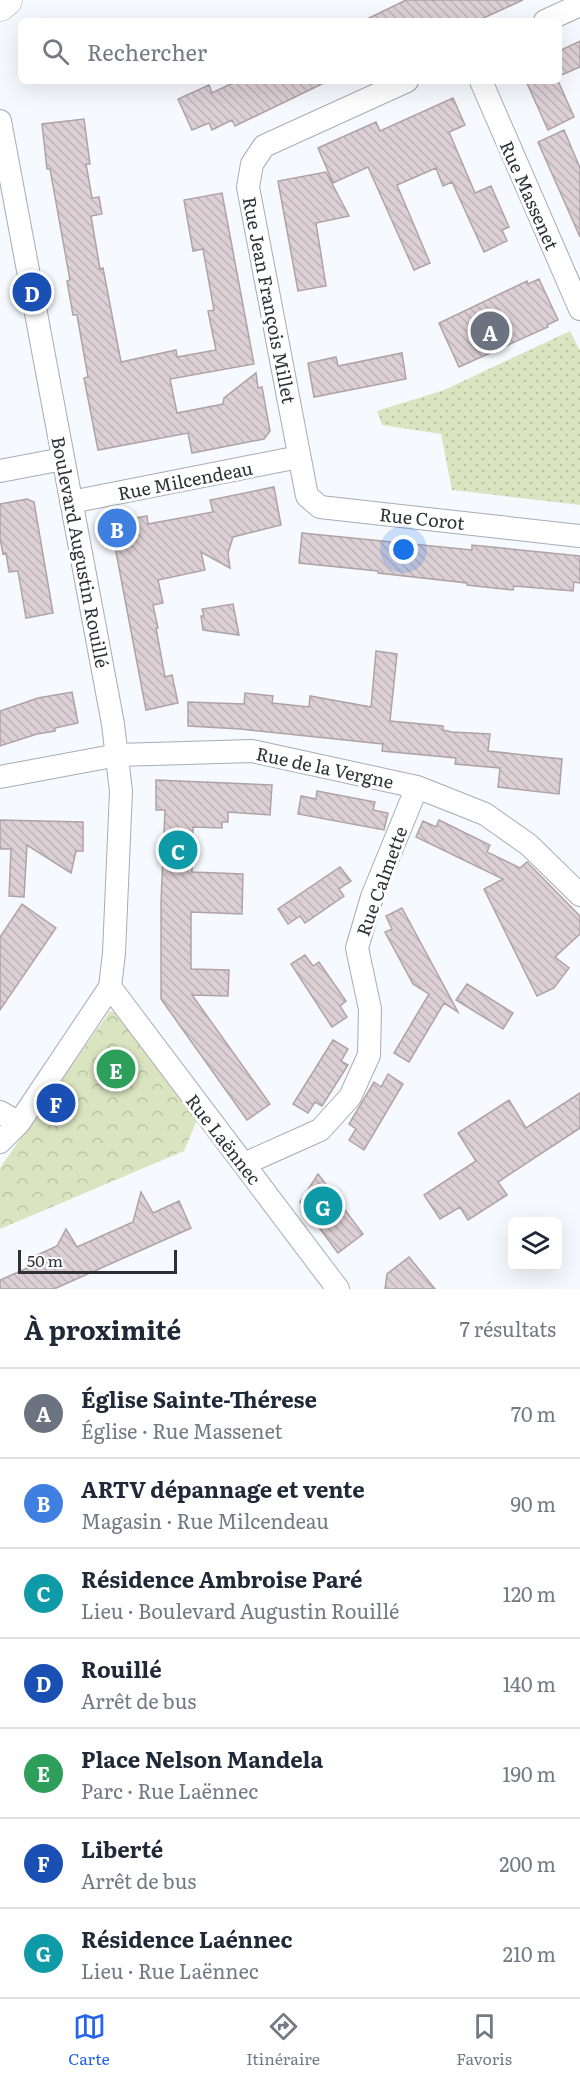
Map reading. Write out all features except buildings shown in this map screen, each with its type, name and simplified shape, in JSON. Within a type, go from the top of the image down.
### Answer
[{"type":"main road","points":[[0,5],[6,0]]},
{"type":"street","points":[[552,18],[580,5]]},
{"type":"street","name":"Rue Jean François Millet","points":[[299,457],[248,187],[252,164],[264,146],[400,84]]},
{"type":"street","name":"Rue Massenet","points":[[482,84],[580,309]]},
{"type":"street","name":"Boulevard Augustin Rouillé","points":[[0,121],[118,755],[121,791],[114,954],[110,987]]},
{"type":"street","name":"Rue Milcendeau","points":[[71,502],[299,457]]},
{"type":"street","name":"Rue Corot","points":[[299,457],[307,496],[320,507],[580,536]]},
{"type":"street","points":[[0,471],[63,459]]},
{"type":"street","name":"Rue de la Vergne","points":[[0,777],[118,755],[252,751],[417,787],[485,814],[529,845],[580,895]]},
{"type":"street","name":"Rue Calmette","points":[[244,1164],[320,1130],[350,1097],[369,1055],[370,1009],[357,948],[372,897],[417,787]]},
{"type":"street","points":[[0,1142],[9,1117],[110,987]]},
{"type":"street","name":"Rue Laënnec","points":[[110,987],[338,1289]]},
{"type":"green space","points":[[570,331],[580,351],[580,505],[452,490],[441,434],[382,425],[377,411],[444,390]]},
{"type":"green space","points":[[110,1011],[126,1017],[197,1120],[184,1151],[0,1229],[0,1168]]},
{"type":"place","name":"Rouillé","points":[[32,292]]},
{"type":"place","name":"Église Sainte-Thérese","points":[[490,331]]},
{"type":"place","name":"ARTV dépannage et vente","points":[[117,528]]},
{"type":"place","name":"Résidence Ambroise Paré","points":[[178,850]]},
{"type":"place","name":"Place Nelson Mandela","points":[[116,1069]]},
{"type":"place","name":"Liberté","points":[[56,1103]]},
{"type":"place","name":"Résidence Laénnec","points":[[323,1206]]}]
